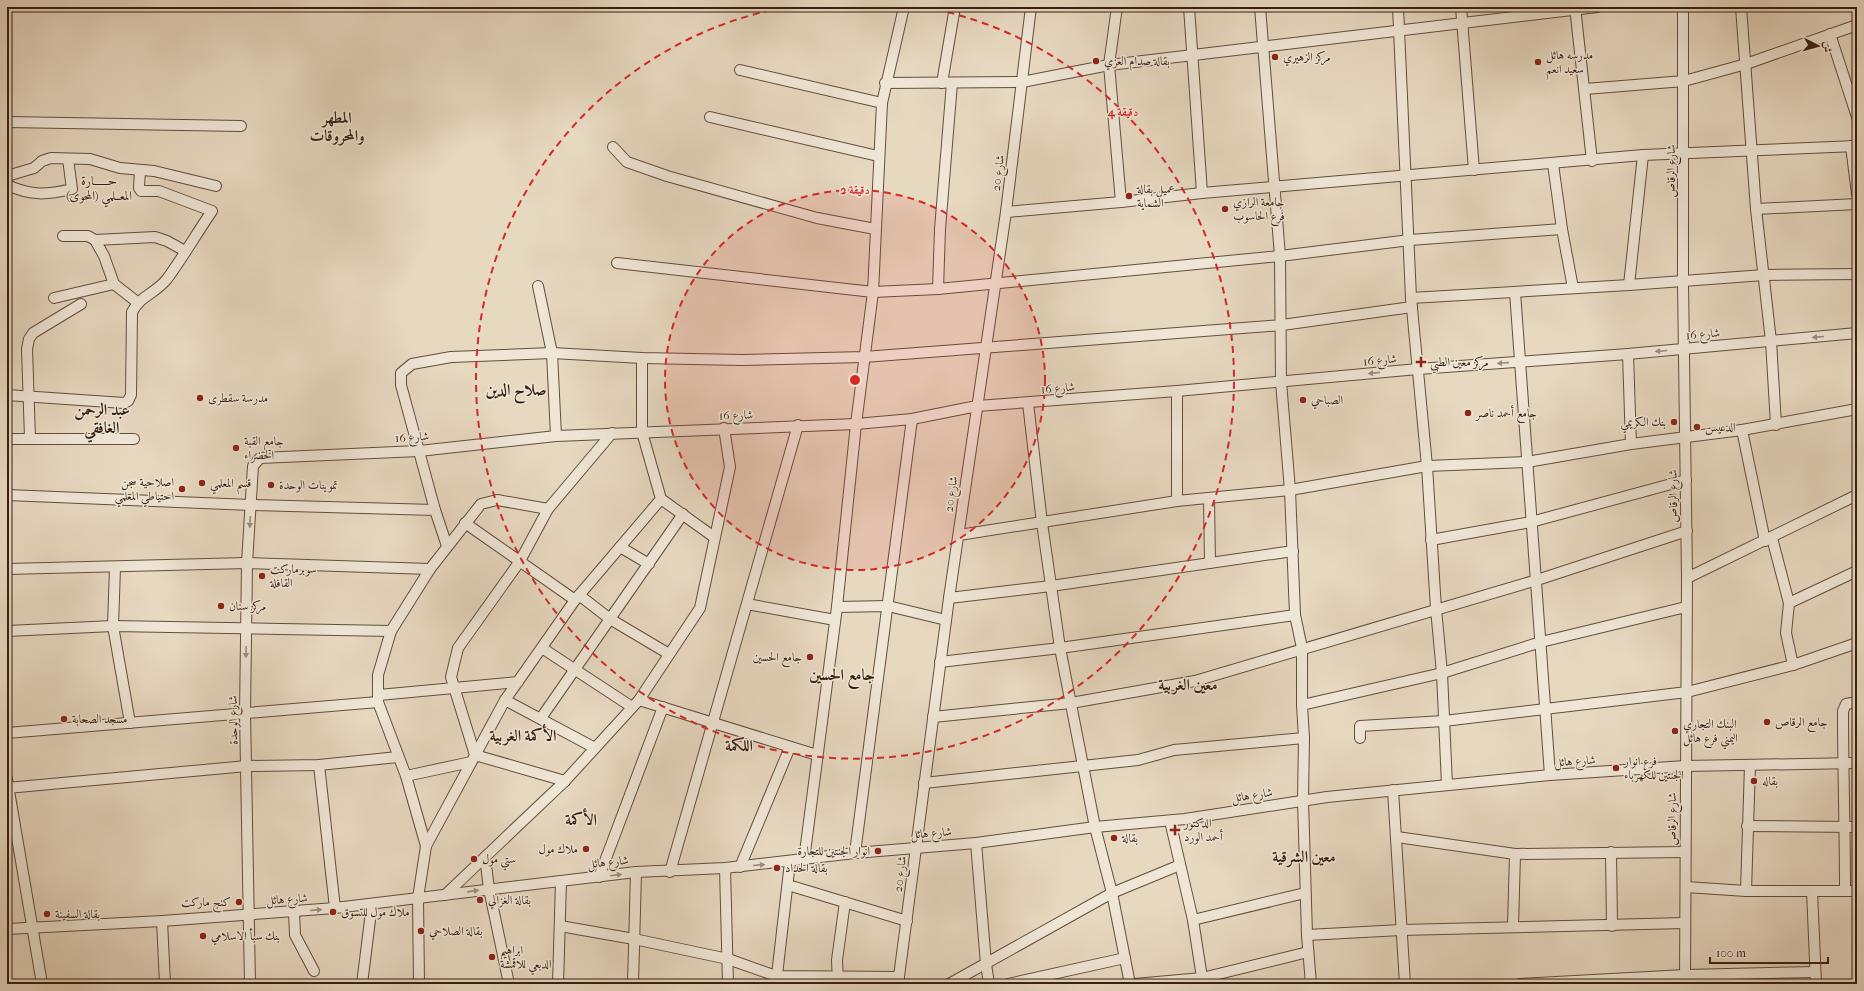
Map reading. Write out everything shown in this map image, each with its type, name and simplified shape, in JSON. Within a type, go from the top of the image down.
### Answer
[{"type":"street","points":[[804,860],[837,606],[856,424],[873,292],[878,156],[882,102],[885,83],[904,7]]},
{"type":"street","points":[[942,83],[955,7]]},
{"type":"street","name":"شارع 20","points":[[899,980],[940,662],[1006,212],[1031,7]]},
{"type":"street","points":[[1117,7],[1109,65],[1121,202]]},
{"type":"street","points":[[1189,7],[1202,193]]},
{"type":"street","points":[[1260,7],[1280,256],[1282,382],[1290,490],[1295,615],[1302,648],[1302,705],[1304,738],[1302,800],[1307,935],[1311,984]]},
{"type":"street","points":[[1398,7],[1412,302],[1427,466],[1431,540],[1442,673],[1447,785]]},
{"type":"street","points":[[1461,7],[1474,170]]},
{"type":"street","points":[[885,83],[1022,82],[1109,65],[1192,56],[1263,46],[1400,32],[1575,8],[1598,7]]},
{"type":"street","name":"شارع الرقاص","points":[[1683,7],[1685,436],[1687,530],[1685,979]]},
{"type":"street","points":[[1741,7],[1756,209],[1771,341],[1776,425]]},
{"type":"street","points":[[1575,8],[1592,161]]},
{"type":"street","points":[[1585,89],[1684,81],[1746,64],[1857,25]]},
{"type":"street","points":[[1830,34],[1857,117]]},
{"type":"street","points":[[740,70],[882,102]]},
{"type":"street","points":[[938,289],[940,229],[952,83]]},
{"type":"street","points":[[710,117],[878,156]]},
{"type":"street","points":[[7,122],[241,126]]},
{"type":"street","points":[[1006,212],[1202,193],[1592,161],[1643,155],[1854,146],[1857,194]]},
{"type":"street","points":[[613,147],[627,162],[667,176],[817,218],[875,229]]},
{"type":"street","points":[[1628,285],[1643,155]]},
{"type":"street","points":[[7,176],[34,168],[42,161],[51,158],[90,159],[120,168],[184,177],[216,186]]},
{"type":"street","points":[[7,186],[25,193],[42,195],[72,189],[68,159]]},
{"type":"street","points":[[1553,164],[1562,229],[1573,288]]},
{"type":"street","points":[[7,395],[124,403],[128,402],[131,395],[132,312],[137,302],[154,291],[166,280],[212,211],[159,191],[141,191],[139,188],[140,170]]},
{"type":"street","points":[[1756,209],[1857,204]]},
{"type":"street","points":[[617,263],[873,292],[938,289],[996,282],[1280,256],[1410,240],[1562,229]]},
{"type":"street","points":[[63,236],[88,236],[96,240],[155,237],[168,241],[185,251]]},
{"type":"street","points":[[96,240],[104,256],[114,284],[137,302]]},
{"type":"street","points":[[447,546],[435,510],[401,385],[401,373],[412,364],[451,357],[552,353],[642,358],[742,360],[864,357],[1282,325],[1412,302],[1515,292],[1684,282],[1764,275],[1857,274]]},
{"type":"street","points":[[54,298],[114,284]]},
{"type":"street","points":[[538,286],[552,353],[556,436]]},
{"type":"street","points":[[1515,292],[1550,776]]},
{"type":"street","points":[[30,438],[27,349],[29,340],[33,333],[81,304]]},
{"type":"street","name":"شارع 16","points":[[260,458],[419,450],[556,436],[798,425],[856,424],[912,419],[977,406],[1177,392],[1418,369],[1628,354],[1857,333]]},
{"type":"street","points":[[1628,354],[1631,444]]},
{"type":"street","points":[[642,358],[642,432],[662,499],[714,537]]},
{"type":"street","points":[[1177,392],[1177,501]]},
{"type":"street","points":[[1028,403],[1042,523],[1060,648],[1095,827],[1112,893],[1130,984]]},
{"type":"street","points":[[958,535],[1177,501],[1290,490],[1427,466],[1527,462],[1631,444],[1776,425],[1857,409]]},
{"type":"street","points":[[855,854],[912,419]]},
{"type":"street","points":[[670,872],[798,425]]},
{"type":"street","points":[[445,895],[565,781],[635,704],[700,608],[730,467],[724,428]]},
{"type":"street","points":[[1742,430],[1769,539],[1789,603],[1786,633],[1793,665]]},
{"type":"street","points":[[472,758],[451,677],[458,648],[520,560],[548,509],[612,433]]},
{"type":"street","points":[[7,439],[134,439]]},
{"type":"street","name":"شارع الوحدة","points":[[250,984],[245,713],[247,563],[253,466],[260,458]]},
{"type":"street","points":[[1431,540],[1531,522],[1686,480]]},
{"type":"street","points":[[7,495],[251,505],[435,510]]},
{"type":"street","points":[[1687,578],[1857,495]]},
{"type":"street","points":[[1209,498],[1210,563]]},
{"type":"street","points":[[418,984],[418,898],[426,846],[472,758],[505,700],[577,598],[662,499]]},
{"type":"street","points":[[426,846],[406,776],[398,757],[379,698],[378,675],[391,631],[430,569],[481,504],[498,500],[548,509]]},
{"type":"street","points":[[541,718],[683,514]]},
{"type":"street","points":[[465,523],[577,598],[669,654]]},
{"type":"street","points":[[933,717],[1071,703],[1195,681],[1302,648],[1537,580],[1687,530]]},
{"type":"street","points":[[620,547],[649,564]]},
{"type":"street","points":[[949,598],[1051,586],[1292,551]]},
{"type":"street","points":[[7,569],[247,563],[430,569]]},
{"type":"street","points":[[115,567],[113,626],[130,723]]},
{"type":"street","points":[[1789,603],[1857,571]]},
{"type":"street","points":[[747,604],[835,620]]},
{"type":"street","points":[[837,606],[888,606],[946,620]]},
{"type":"street","points":[[1302,705],[1442,673],[1541,642],[1686,606]]},
{"type":"street","points":[[940,662],[1060,648],[1295,615]]},
{"type":"street","points":[[7,631],[113,626],[391,631]]},
{"type":"street","points":[[1360,738],[1360,726],[1444,721],[1686,692],[1793,665],[1857,643]]},
{"type":"street","points":[[542,648],[575,670],[635,704],[663,707],[817,755]]},
{"type":"street","points":[[7,733],[245,713],[379,698],[454,686],[518,682]]},
{"type":"street","points":[[505,700],[595,748]]},
{"type":"street","points":[[1844,891],[1846,827],[1843,763],[1843,711],[1846,704],[1857,702]]},
{"type":"street","points":[[599,877],[663,707]]},
{"type":"street","points":[[924,783],[1138,760],[1174,750],[1304,738]]},
{"type":"street","points":[[740,867],[790,747]]},
{"type":"street","points":[[42,984],[7,785],[247,766],[319,765],[398,757]]},
{"type":"street","points":[[406,776],[472,758],[565,781]]},
{"type":"street","name":"شارع هائل","points":[[7,929],[32,926],[162,921],[336,908],[636,872],[670,872],[740,867],[855,854],[976,843],[1095,827],[1170,821],[1302,800],[1447,785],[1685,766],[1857,763]]},
{"type":"street","points":[[319,765],[336,908]]},
{"type":"street","points":[[1746,891],[1750,766]]},
{"type":"street","points":[[1393,790],[1397,837],[1401,930],[1406,984]]},
{"type":"street","points":[[1170,821],[1193,920],[1202,981]]},
{"type":"street","points":[[1747,826],[1857,827]]},
{"type":"street","points":[[1397,837],[1515,854],[1685,852]]},
{"type":"street","points":[[976,843],[986,964],[990,984]]},
{"type":"street","points":[[1611,852],[1612,926]]},
{"type":"street","points":[[1513,927],[1515,854]]},
{"type":"street","points":[[485,856],[489,889],[509,984]]},
{"type":"street","points":[[776,980],[790,862]]},
{"type":"street","points":[[949,984],[1112,893],[1180,865]]},
{"type":"street","points":[[725,868],[728,984]]},
{"type":"street","points":[[633,984],[636,872]]},
{"type":"street","points":[[558,984],[561,881]]},
{"type":"street","points":[[788,885],[907,920]]},
{"type":"street","points":[[1686,887],[1746,891],[1857,891]]},
{"type":"street","points":[[1812,891],[1816,984]]},
{"type":"street","points":[[1193,920],[1305,893]]},
{"type":"street","points":[[838,980],[837,960],[845,902]]},
{"type":"street","points":[[362,984],[372,904]]},
{"type":"street","points":[[294,912],[295,935],[314,971]]},
{"type":"street","points":[[162,921],[165,984]]},
{"type":"street","points":[[1307,935],[1401,930],[1612,926],[1685,923]]},
{"type":"street","points":[[560,926],[634,939],[728,959],[776,980],[899,980]]},
{"type":"street","points":[[1136,984],[1202,981],[1308,952]]},
{"type":"street","points":[[1008,984],[1125,958]]},
{"type":"street","points":[[1520,984],[1685,979],[1816,972]]},
{"type":"place","name":"مركز الزهيري","points":[[1275,57]]},
{"type":"place","name":"بقالة صدام العزي","points":[[1096,61]]},
{"type":"place","name":"مدرسه هائل سعيد انعم","points":[[1538,62]]},
{"type":"place","name":"عميل بقالة الشماية","points":[[1129,196]]},
{"type":"place","name":"جامعة الرازي فرع الحاسوب","points":[[1225,209]]},
{"type":"place","name":"مركز معين الطبي","points":[[1421,362]]},
{"type":"place","name":"مدرسة سقطرى","points":[[200,398]]},
{"type":"place","name":"الصباحي","points":[[1303,400]]},
{"type":"place","name":"جامع أحمد ناصر","points":[[1468,413]]},
{"type":"place","name":"بنك الكريمي","points":[[1674,422]]},
{"type":"place","name":"الدعيس","points":[[1697,427]]},
{"type":"place","name":"جامع القبة الخضراء","points":[[236,448]]},
{"type":"place","name":"قسم المعلمي","points":[[202,483]]},
{"type":"place","name":"تموينات الوحدة","points":[[271,485]]},
{"type":"place","name":"اصلاحية سجن احتياطي المعلمي","points":[[182,489]]},
{"type":"place","name":"سوبرمارکت القافلة","points":[[262,576]]},
{"type":"place","name":"مركز سنان","points":[[221,606]]},
{"type":"place","name":"جامع الحسين","points":[[810,657]]},
{"type":"place","name":"مسجد الصحابة","points":[[64,719]]},
{"type":"place","name":"جامع الرقاص","points":[[1767,722]]},
{"type":"place","name":"البنك التجاري اليمني فرع هائل","points":[[1675,731]]},
{"type":"place","name":"فرع انوار الجنتين للكهرباء","points":[[1616,768]]},
{"type":"place","name":"بقاله","points":[[1754,781]]},
{"type":"place","name":"الدكتور أحمد الورد","points":[[1175,830]]},
{"type":"place","name":"بقالة","points":[[1114,838]]},
{"type":"place","name":"ملاك مول","points":[[586,849]]},
{"type":"place","name":"انوار الجنتين للتجارة","points":[[878,851]]},
{"type":"place","name":"ستي مول","points":[[474,859]]},
{"type":"place","name":"بقالة الحداد","points":[[777,868]]},
{"type":"place","name":"بقالة الغزالي","points":[[480,900]]},
{"type":"place","name":"كنج ماركت","points":[[239,902]]},
{"type":"place","name":"ملاك مول للتسوق","points":[[333,912]]},
{"type":"place","name":"بقالة السفينة","points":[[47,914]]},
{"type":"place","name":"بقالة الصلاحي","points":[[421,931]]},
{"type":"place","name":"بنك سبأ الاسلامي","points":[[203,936]]},
{"type":"place","name":"ابراهيم الدبعي للاقمشة","points":[[492,957]]},
{"type":"district","name":"المطهر والمحروقات","points":[[337,126]]},
{"type":"district","name":"حــــــارة المعــلمي (المحوى)","points":[[99,188]]},
{"type":"district","name":"صلاح الدين","points":[[516,389]]},
{"type":"district","name":"عبد الرحمن الغافقي","points":[[102,418]]},
{"type":"district","name":"جامع الحسين","points":[[842,674]]},
{"type":"district","name":"معين الغربية","points":[[1188,684]]},
{"type":"district","name":"الأكمة الغربية","points":[[523,735]]},
{"type":"district","name":"اللكمة","points":[[739,745]]},
{"type":"district","name":"الأكمة","points":[[581,819]]},
{"type":"district","name":"معين الشرقية","points":[[1304,856]]}]
